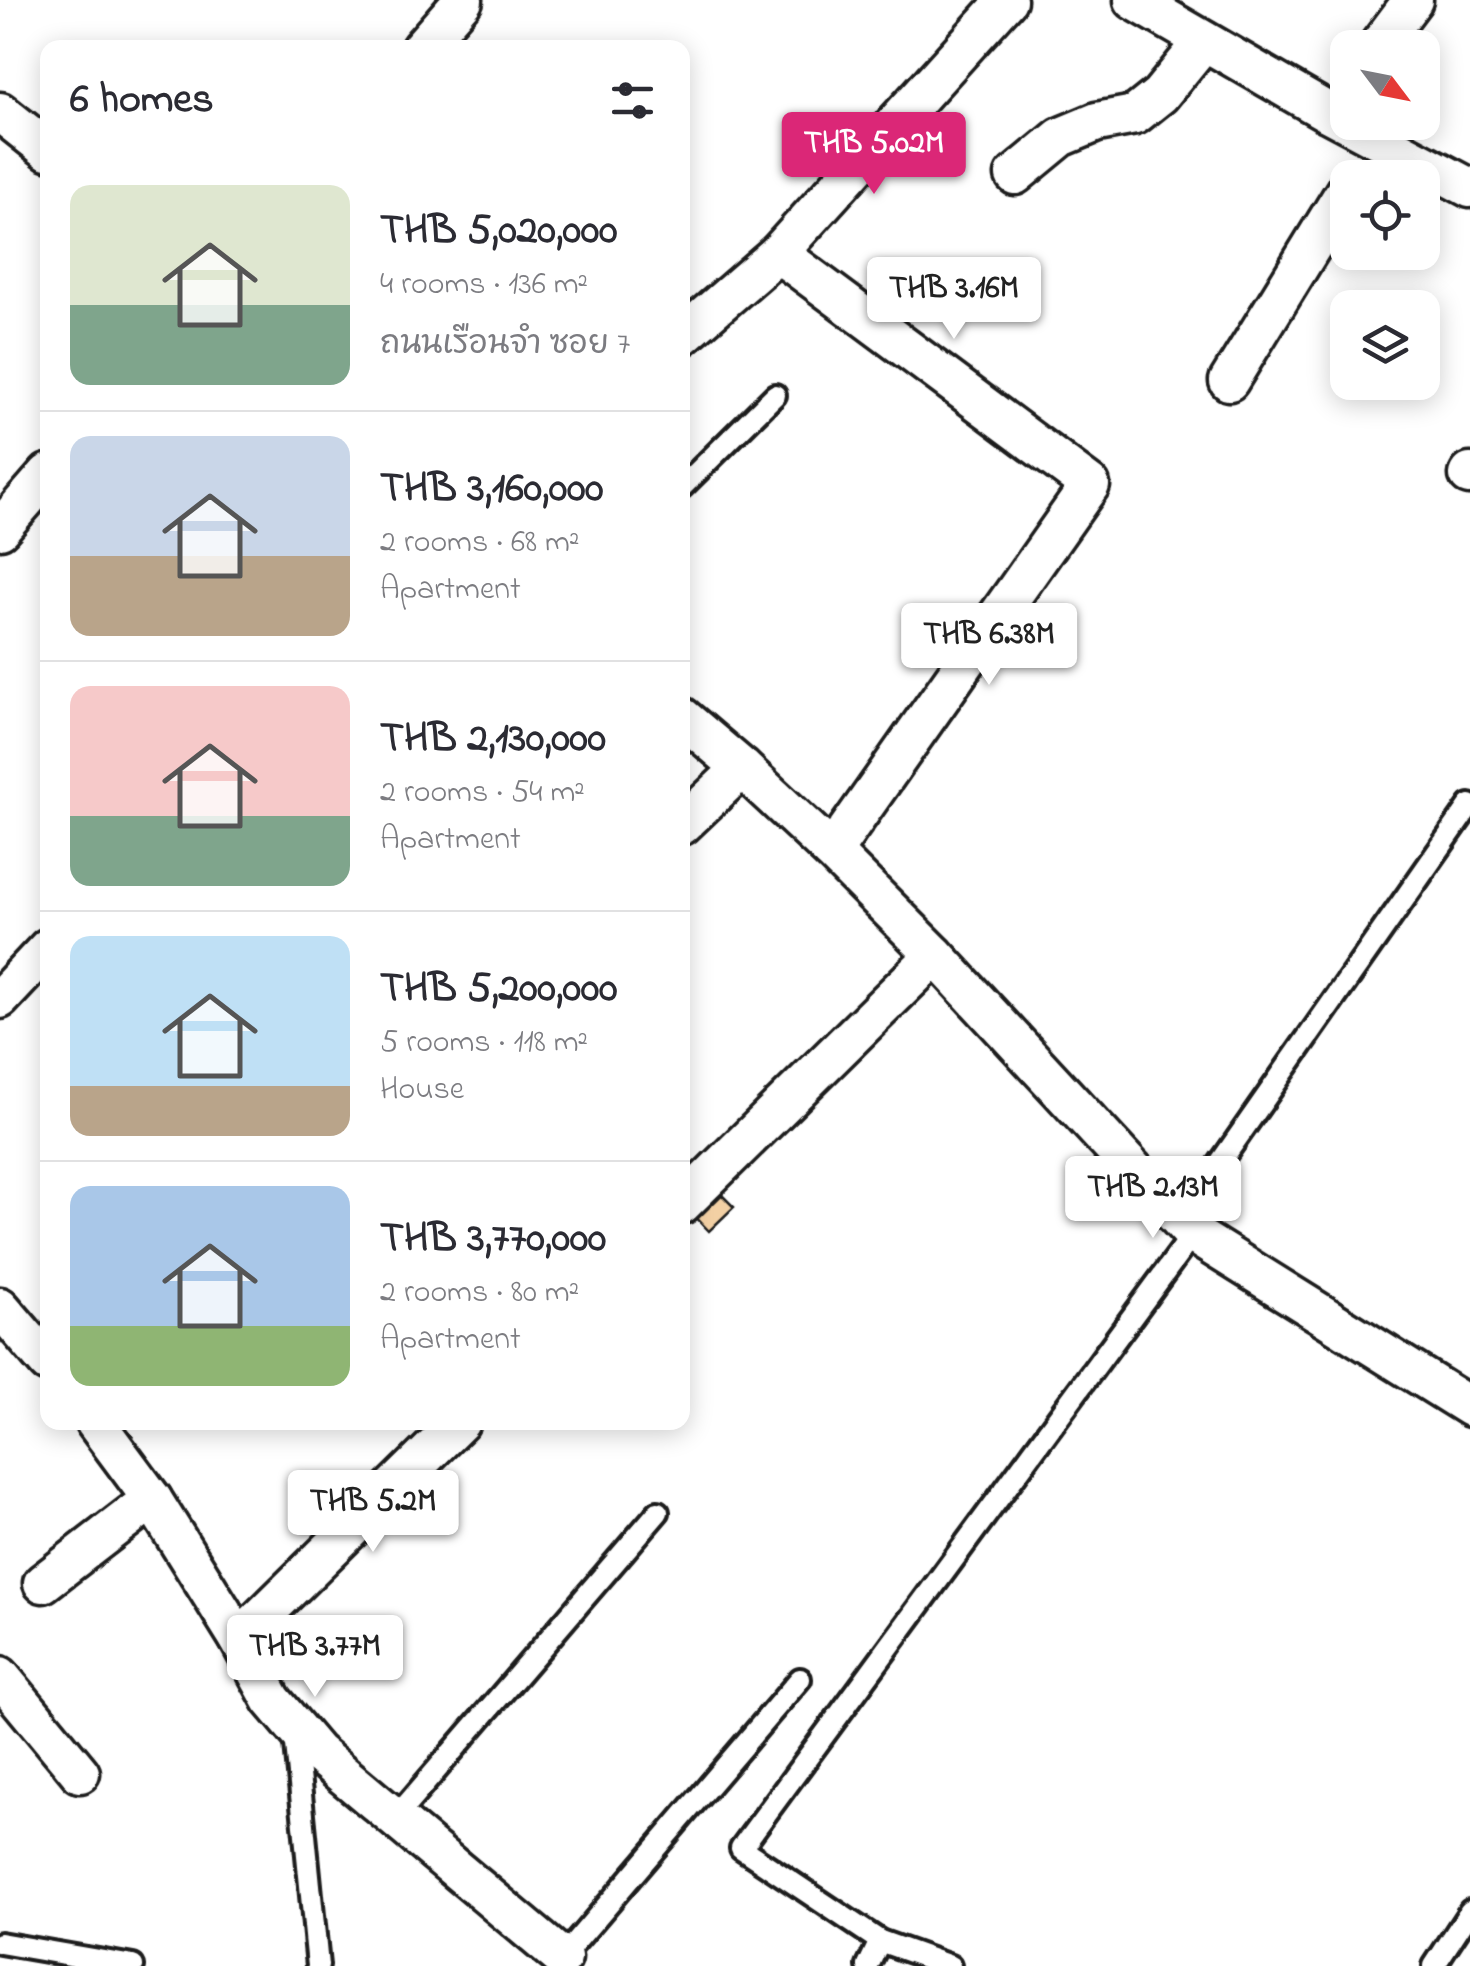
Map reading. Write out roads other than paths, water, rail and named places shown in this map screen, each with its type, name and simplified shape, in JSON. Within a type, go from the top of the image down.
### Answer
[{"type":"street","points":[[428,40],[463,0]]},
{"type":"street","points":[[690,329],[778,253],[1007,0]]},
{"type":"street","points":[[1134,0],[1204,41],[1330,96]]},
{"type":"street","points":[[1385,30],[1397,5]]},
{"type":"street","points":[[1016,175],[1060,137],[1097,122],[1136,114],[1160,95],[1204,41]]},
{"type":"street","points":[[0,112],[40,144]]},
{"type":"street","points":[[1379,140],[1470,188]]},
{"type":"street","points":[[1229,381],[1330,216]]},
{"type":"street","points":[[778,253],[1090,485],[832,852]]},
{"type":"street","points":[[0,529],[40,483]]},
{"type":"street","points":[[690,723],[832,852],[936,955],[1187,1227],[1470,1407]]},
{"type":"street","points":[[690,817],[742,768]]},
{"type":"street","points":[[690,1196],[936,955]]},
{"type":"street","points":[[0,999],[40,956]]},
{"type":"street","points":[[5,1322],[40,1355]]},
{"type":"street","points":[[101,1430],[152,1499],[272,1700],[295,1730],[316,1752],[562,1958]]},
{"type":"street","points":[[239,1639],[452,1430]]},
{"type":"street","points":[[43,1583],[152,1499]]},
{"type":"street","points":[[0,1676],[80,1774]]},
{"type":"lane","points":[[690,479],[775,396]]},
{"type":"lane","points":[[950,1966],[880,1941],[741,1848],[1187,1227],[1470,805]]},
{"type":"lane","points":[[396,1817],[658,1512]]},
{"type":"lane","points":[[562,1958],[800,1679]]},
{"type":"lane","points":[[295,1730],[318,1966]]},
{"type":"lane","points":[[1434,1966],[1470,1911]]},
{"type":"lane","points":[[868,1966],[880,1941]]},
{"type":"lane","points":[[0,1942],[133,1966]]}]
